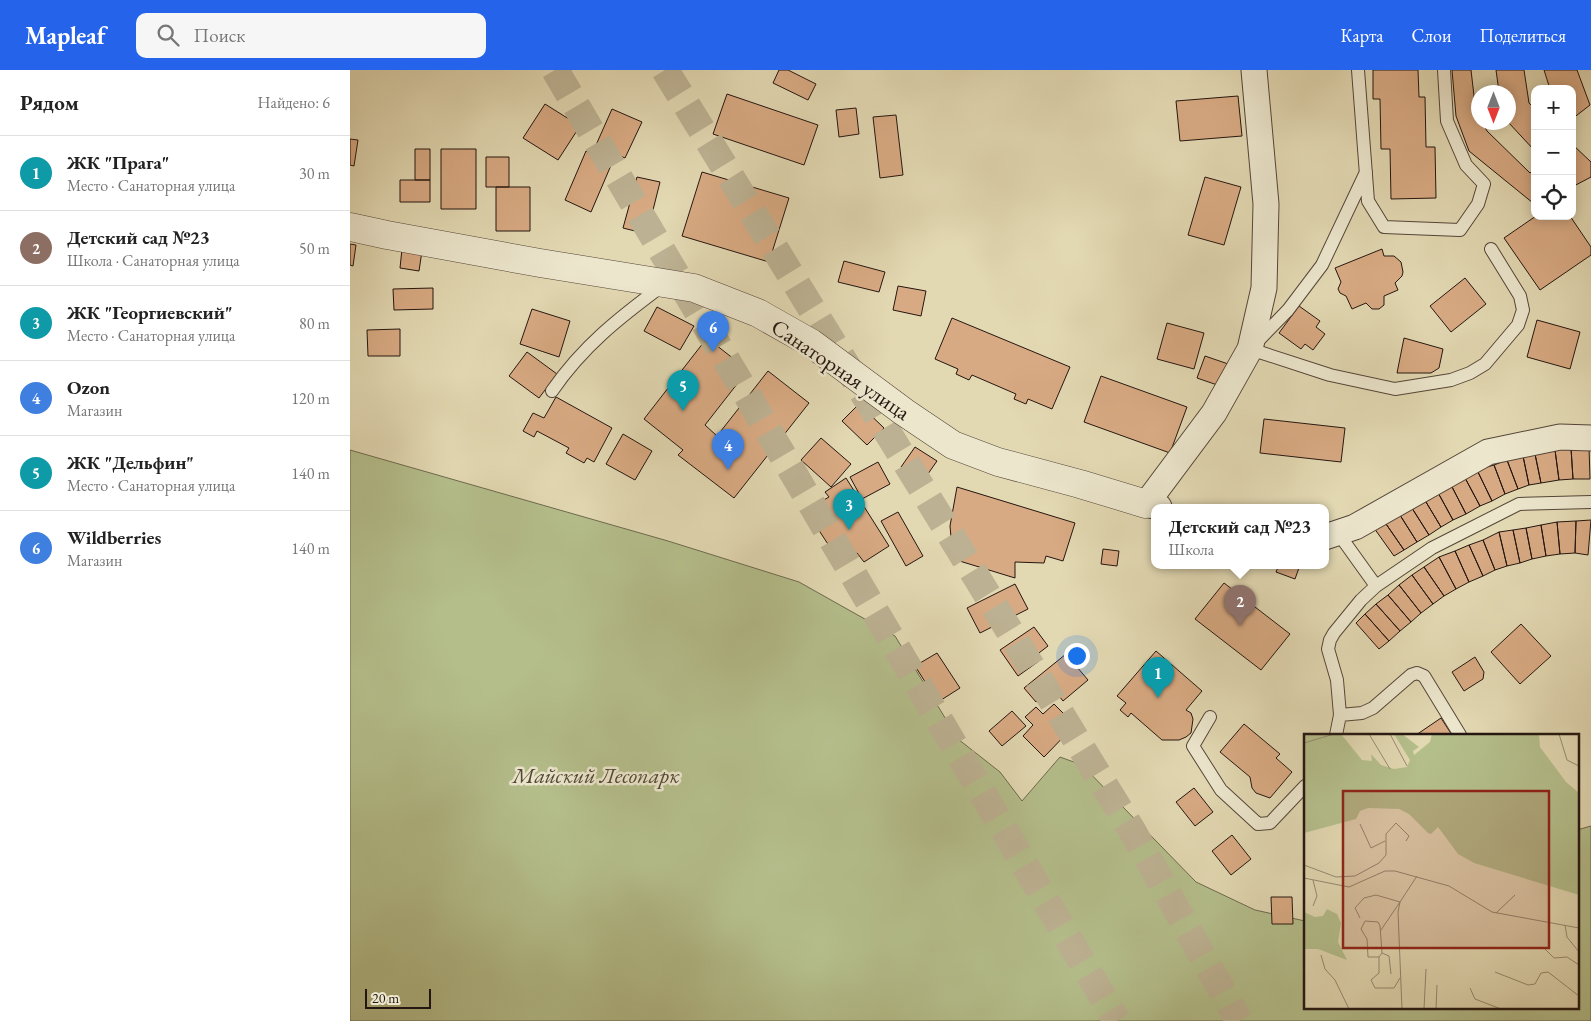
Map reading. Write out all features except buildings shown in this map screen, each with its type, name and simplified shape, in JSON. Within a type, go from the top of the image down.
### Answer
[{"type":"street","name":"Санаторная улица","points":[[1153,504],[1214,413],[1250,349],[1264,288],[1266,204],[1254,70]]},
{"type":"street","name":"Санаторная улица","points":[[350,227],[540,263],[694,288],[758,313],[812,343],[953,446],[998,462],[1151,506]]},
{"type":"street","points":[[1332,535],[1355,527],[1488,452],[1560,437],[1591,438]]},
{"type":"lane","points":[[1358,70],[1368,201],[1384,226],[1460,230],[1478,204],[1484,184],[1466,165],[1448,122],[1444,70]]},
{"type":"lane","points":[[1366,172],[1322,265],[1288,310],[1250,349],[1330,375],[1395,389],[1451,380],[1470,373],[1485,364],[1518,325],[1523,310],[1520,296],[1491,249]]},
{"type":"lane","points":[[552,392],[577,357],[600,334],[666,283]]},
{"type":"lane","points":[[1336,734],[1340,716],[1337,680],[1328,649],[1330,640],[1361,600],[1376,586],[1432,548],[1520,504],[1591,502]]},
{"type":"lane","points":[[1332,535],[1376,586]]},
{"type":"lane","points":[[1340,716],[1373,708],[1412,675],[1417,673],[1424,676],[1459,734]]},
{"type":"lane","points":[[1210,717],[1193,746],[1221,790],[1258,824],[1270,823],[1304,787]]},
{"type":"green space","name":"Майский Лесопарк","points":[[350,450],[668,541],[799,582],[895,636],[958,739],[1000,772],[1022,801],[1060,757],[1082,765],[1196,882],[1255,910],[1304,921],[1304,1008],[1578,1008],[1578,830],[1591,826],[1591,1021],[350,1021]]},
{"type":"tunnel","points":[[555,70],[1117,1021]]},
{"type":"tunnel","points":[[665,70],[1133,832],[1239,1021]]},
{"type":"place","name":"Wildberries","points":[[713,352]]},
{"type":"place","name":"ЖК \"Дельфин\"","points":[[683,411]]},
{"type":"place","name":"Ozon","points":[[728,470]]},
{"type":"place","name":"ЖК \"Георгиевский\"","points":[[849,530]]},
{"type":"place","name":"Детский сад №23","points":[[1240,626]]},
{"type":"place","name":"ЖК \"Прага\"","points":[[1158,698]]}]
